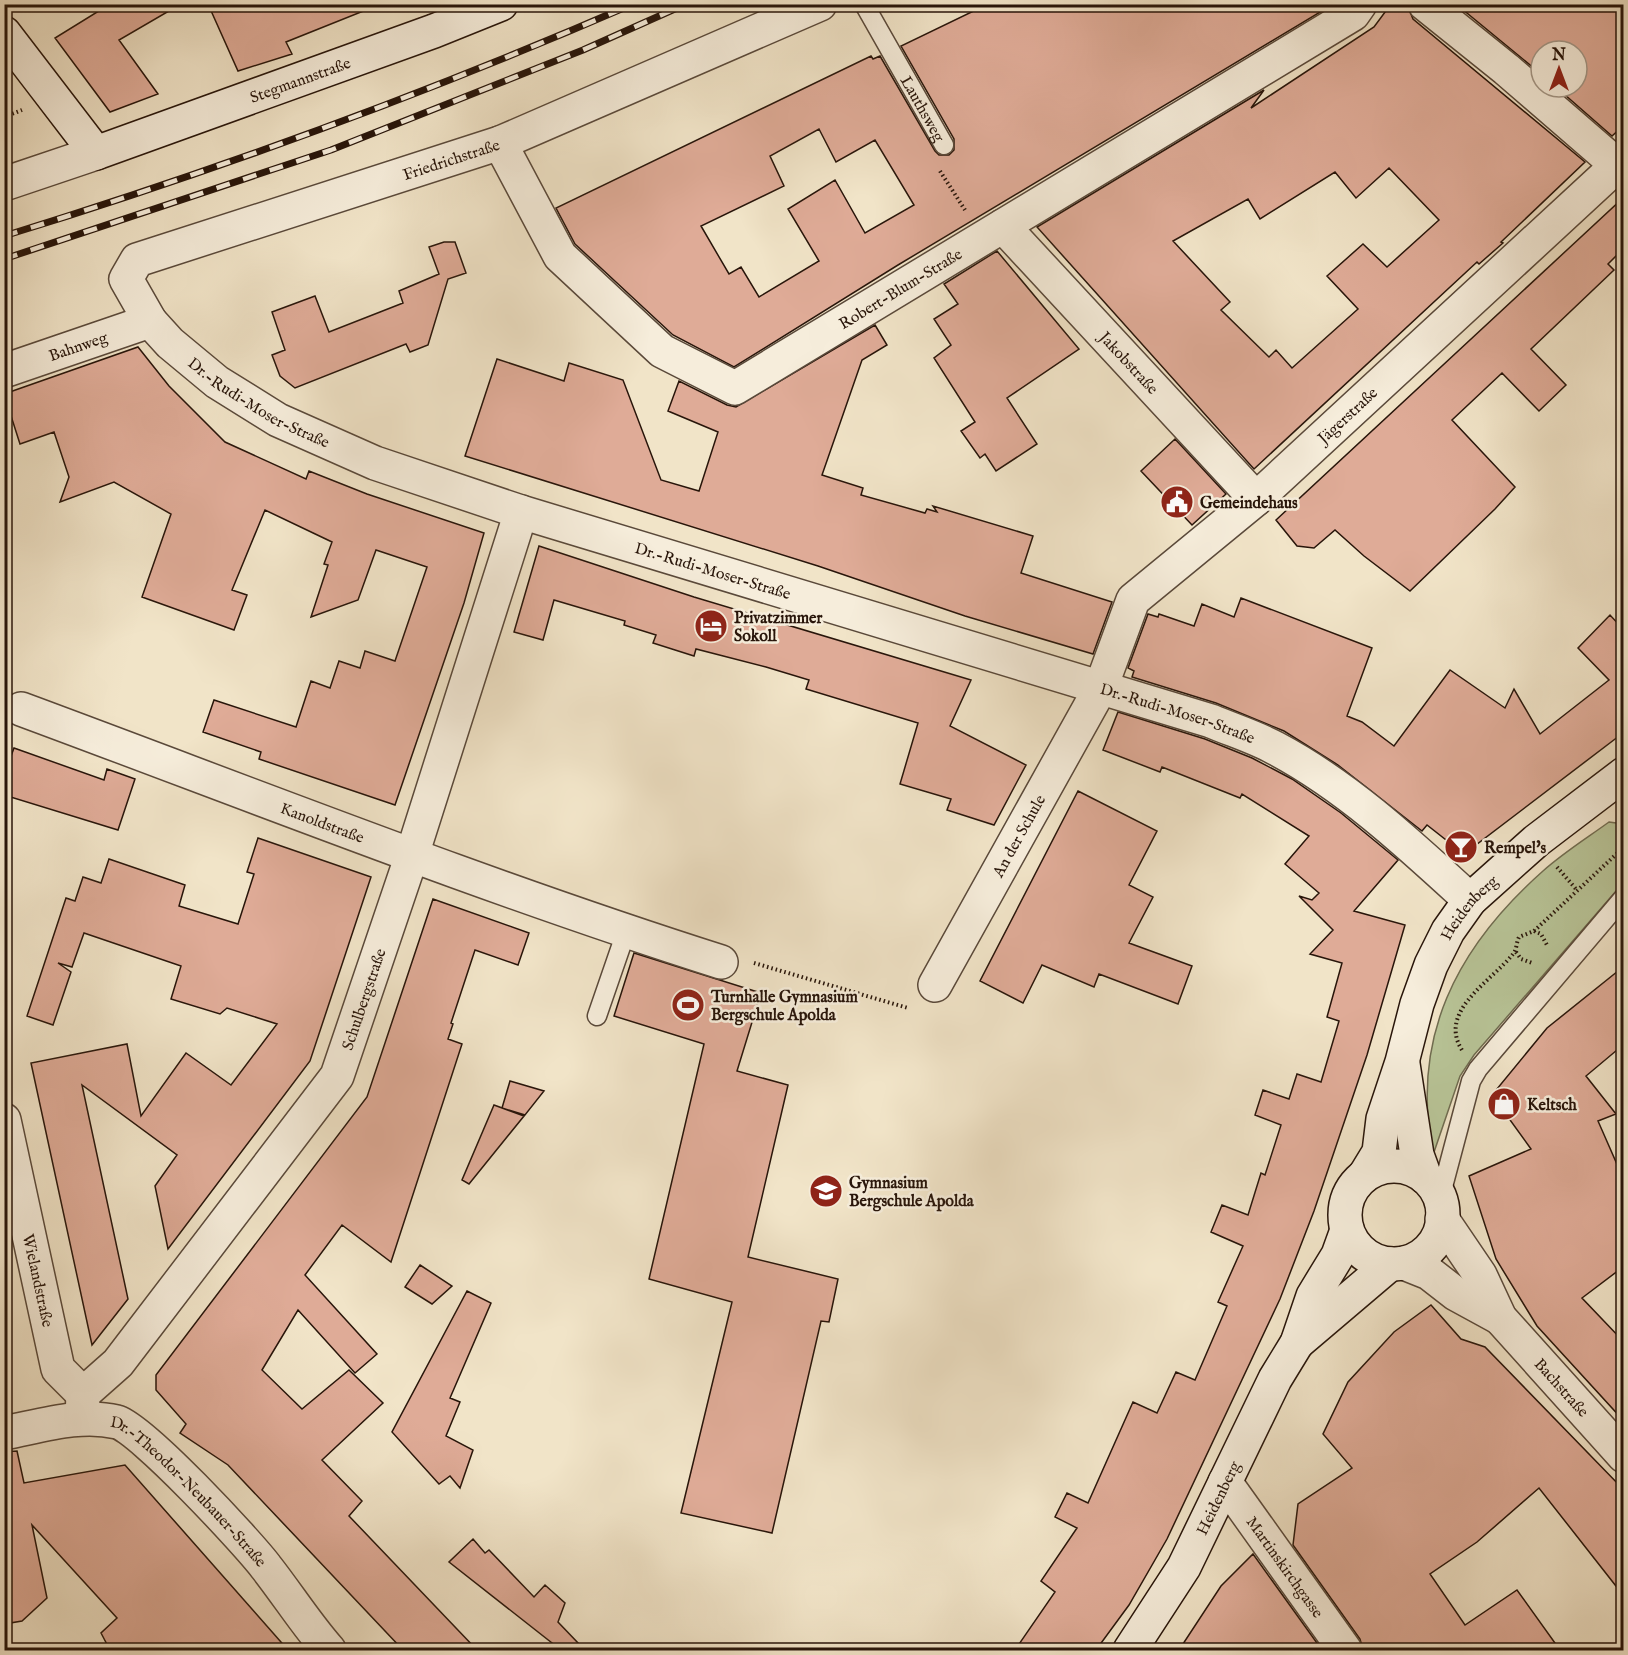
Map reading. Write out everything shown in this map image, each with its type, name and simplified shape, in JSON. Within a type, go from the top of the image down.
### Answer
[{"type":"street","name":"Stegmannstraße","points":[[4,184],[434,32],[501,4]]},
{"type":"street","name":"Friedrichstraße","points":[[150,321],[126,279],[137,260],[500,143],[820,4]]},
{"type":"street","name":"Robert-Blum-Straße","points":[[500,143],[560,256],[662,351],[735,388],[1343,20],[1360,4]]},
{"type":"street","points":[[1425,4],[1621,165]]},
{"type":"street","points":[[4,33],[96,153]]},
{"type":"street","name":"Jägerstraße","points":[[1101,687],[1132,600],[1256,499],[1621,165]]},
{"type":"street","name":"Jakobstraße","points":[[993,232],[1256,499]]},
{"type":"street","name":"Bahnweg","points":[[4,371],[150,321]]},
{"type":"street","name":"Dr.-Rudi-Moser-Straße","points":[[150,321],[170,343],[217,382],[278,420],[375,463],[521,512],[1211,721],[1274,747],[1327,779],[1429,862],[1470,900]]},
{"type":"street","name":"Schulbergstraße","points":[[82,1406],[118,1363],[337,1076],[412,855],[521,512]]},
{"type":"street","name":"An der Schule","points":[[935,985],[1101,687]]},
{"type":"street","name":"Kanoldstraße","points":[[21,709],[412,855],[626,932],[721,962]]},
{"type":"street","name":"Heidenberg","points":[[1365,1175],[1379,1152],[1383,1119],[1418,1004],[1431,965],[1448,931],[1470,900],[1536,841],[1623,774]]},
{"type":"street","name":"Heidenberg","points":[[1402,1062],[1417,1155],[1436,1198]]},
{"type":"street","name":"Wielandstraße","points":[[4,1120],[58,1369],[82,1406]]},
{"type":"street","points":[[1392,1166],[1415,1171],[1436,1198],[1436,1241],[1429,1249],[1397,1264],[1363,1253],[1353,1243],[1347,1230],[1345,1214],[1347,1200],[1365,1175],[1392,1166]]},
{"type":"street","name":"Bachstraße","points":[[1436,1198],[1480,1275],[1500,1318],[1623,1456]]},
{"type":"street","name":"Heidenberg","points":[[1130,1650],[1184,1567],[1275,1379],[1297,1343],[1313,1296],[1338,1254],[1347,1230]]},
{"type":"street","name":"Heidenberg","points":[[1297,1343],[1397,1264]]},
{"type":"street","name":"Bachstraße","points":[[1397,1264],[1429,1273],[1456,1294],[1500,1318]]},
{"type":"street","name":"Dr.-Theodor-Neubauer-Straße","points":[[4,1433],[82,1406],[119,1422],[153,1446],[265,1565],[309,1627],[329,1650]]},
{"type":"street","name":"Martinskirchgasse","points":[[1225,1482],[1345,1650]]},
{"type":"lane","name":"Lauthsweg","points":[[864,4],[944,145]]},
{"type":"lane","points":[[1436,1198],[1471,1081],[1478,1069],[1623,897]]},
{"type":"lane","points":[[597,1016],[626,932]]},
{"type":"path","name":"Lauthsweg","points":[[944,145],[947,152],[935,163],[993,232]]},
{"type":"path","points":[[1478,1069],[1458,1044],[1455,1030],[1459,1010],[1516,952],[1519,937],[1534,931],[1623,847]]},
{"type":"path","points":[[1534,931],[1547,940],[1548,949]]},
{"type":"path","points":[[1516,952],[1521,960],[1529,963],[1539,962]]},
{"type":"path","points":[[721,962],[745,960],[911,1009]]},
{"type":"green space","points":[[1609,822],[1623,824],[1623,883],[1474,1055],[1460,1076],[1433,1155],[1428,1112],[1428,1072],[1435,1034],[1447,998],[1464,964],[1486,931],[1512,901],[1551,864]]},
{"type":"building","points":[[110,4],[181,4],[119,40],[158,94],[110,112],[55,38]]},
{"type":"building","points":[[208,4],[376,4],[376,6],[286,42],[292,54],[238,71]]},
{"type":"building","points":[[988,4],[1327,4],[1322,11],[898,265],[734,367],[673,335],[575,244],[556,208],[871,56],[873,59],[880,56],[935,151],[939,155],[949,155],[954,150],[954,139],[901,46]],"holes":[[[819,129],[836,162],[875,140],[914,205],[865,233],[835,180],[788,209],[819,261],[759,297],[741,267],[729,274],[701,226],[784,186],[770,156]]]},
{"type":"building","points":[[1391,4],[1407,4],[1413,19],[1585,162],[1501,242],[1503,243],[1479,264],[1477,262],[1254,469],[1037,227],[1264,90],[1251,108],[1374,27]],"holes":[[[1389,168],[1439,220],[1387,267],[1363,244],[1327,276],[1358,309],[1292,368],[1276,350],[1269,357],[1221,310],[1230,302],[1173,241],[1248,199],[1260,219],[1335,172],[1356,198]]]},
{"type":"building","points":[[1456,4],[1623,4],[1623,126],[1612,136],[1570,99],[1589,99],[1589,39],[1529,39],[1529,64]]},
{"type":"building","points":[[1623,198],[1623,249],[1608,264],[1614,270],[1531,349],[1566,385],[1539,411],[1502,373],[1452,420],[1515,487],[1495,509],[1410,591],[1364,556],[1335,530],[1314,548],[1297,546],[1276,520]]},
{"type":"building","points":[[444,242],[455,242],[466,273],[448,279],[428,345],[410,352],[406,344],[295,388],[280,376],[272,355],[285,350],[272,312],[315,296],[329,332],[403,303],[399,291],[439,274],[429,247]]},
{"type":"building","points":[[997,251],[1079,349],[1007,398],[1037,444],[996,471],[985,454],[980,458],[961,431],[975,422],[934,358],[951,345],[934,319],[958,304],[944,284]]},
{"type":"building","points":[[875,325],[887,345],[862,360],[822,475],[863,488],[861,495],[925,513],[927,509],[937,512],[933,506],[1033,536],[1021,573],[1112,602],[1093,654],[965,616],[818,566],[465,456],[497,359],[564,381],[569,363],[623,380],[661,480],[699,491],[718,432],[668,411],[679,381],[727,405],[736,407]]},
{"type":"building","points":[[138,347],[169,386],[225,442],[306,479],[309,471],[367,494],[484,533],[464,603],[395,805],[259,759],[261,752],[203,732],[214,700],[296,727],[311,681],[330,688],[339,661],[360,668],[365,651],[395,661],[427,567],[376,550],[358,600],[311,617],[328,565],[324,564],[332,542],[265,510],[232,590],[247,595],[234,630],[142,597],[171,514],[114,482],[60,502],[69,477],[54,432],[20,444],[4,394]]},
{"type":"building","points":[[1175,439],[1226,494],[1192,525],[1141,471]]},
{"type":"building","points":[[539,546],[694,597],[971,680],[950,726],[1026,765],[994,825],[947,810],[951,799],[900,784],[918,723],[806,689],[809,680],[766,667],[696,649],[694,656],[653,643],[656,635],[624,625],[625,621],[554,600],[543,640],[514,632]]},
{"type":"building","points":[[1241,598],[1372,648],[1347,716],[1362,722],[1394,746],[1450,670],[1505,708],[1514,689],[1540,734],[1609,680],[1578,648],[1610,615],[1623,629],[1623,733],[1464,854],[1427,825],[1422,831],[1338,765],[1284,731],[1216,703],[1132,677],[1134,671],[1128,668],[1148,614],[1158,617],[1159,614],[1194,626],[1202,604],[1234,617]]},
{"type":"building","points":[[1118,712],[1205,739],[1252,758],[1292,779],[1341,813],[1398,860],[1354,911],[1405,925],[1367,1055],[1314,1211],[1280,1299],[1167,1539],[1129,1605],[1096,1650],[1015,1650],[1055,1592],[1041,1581],[1077,1528],[1055,1517],[1067,1493],[1088,1503],[1133,1402],[1157,1413],[1176,1372],[1195,1380],[1227,1306],[1218,1302],[1243,1246],[1211,1232],[1222,1205],[1248,1215],[1261,1173],[1265,1175],[1281,1125],[1255,1115],[1263,1090],[1289,1099],[1297,1074],[1321,1082],[1339,1021],[1327,1017],[1342,963],[1310,954],[1333,930],[1299,896],[1312,900],[1319,893],[1285,864],[1309,836],[1242,794],[1240,798],[1162,767],[1160,772],[1103,750]]},
{"type":"building","points":[[14,748],[104,780],[107,769],[135,779],[118,830],[4,795],[4,775]]},
{"type":"building","points":[[1078,791],[1157,831],[1129,885],[1153,897],[1129,943],[1192,966],[1178,1004],[1099,974],[1094,987],[1042,965],[1023,1003],[980,981]]},
{"type":"building","points":[[258,838],[371,877],[310,1061],[168,1249],[155,1186],[177,1155],[82,1085],[128,1299],[92,1345],[31,1063],[127,1044],[141,1116],[186,1053],[231,1085],[277,1024],[227,1008],[220,1014],[171,999],[181,966],[84,933],[72,967],[58,963],[71,972],[53,1025],[27,1016],[66,898],[75,901],[83,877],[101,883],[109,859],[185,885],[179,906],[238,924],[254,874],[247,872]]},
{"type":"building","points":[[433,899],[529,933],[518,965],[475,950],[448,1039],[462,1044],[391,1262],[342,1225],[305,1275],[377,1354],[355,1373],[298,1310],[262,1370],[302,1409],[349,1370],[383,1403],[322,1460],[362,1501],[349,1516],[477,1650],[403,1650],[228,1465],[180,1433],[186,1424],[156,1390],[156,1375],[367,1097]]},
{"type":"building","points":[[634,953],[761,993],[737,1071],[788,1085],[748,1257],[838,1279],[829,1322],[821,1321],[772,1533],[681,1513],[732,1302],[649,1279],[704,1044],[614,1016]]},
{"type":"building","points":[[1623,967],[1623,1045],[1586,1076],[1616,1114],[1598,1121],[1623,1178],[1623,1267],[1582,1298],[1623,1341],[1623,1420],[1537,1326],[1496,1259],[1469,1176],[1531,1149],[1492,1095],[1547,1028]]},
{"type":"building","points":[[510,1081],[544,1091],[525,1115],[502,1108]]},
{"type":"building","points":[[494,1105],[524,1116],[469,1184],[462,1180]]},
{"type":"building","points":[[420,1265],[452,1286],[432,1304],[405,1287]]},
{"type":"building","points":[[467,1291],[491,1303],[450,1398],[460,1402],[446,1436],[473,1450],[460,1488],[450,1476],[439,1484],[392,1432]]},
{"type":"building","points":[[1431,1305],[1461,1339],[1485,1347],[1623,1489],[1623,1595],[1539,1488],[1477,1542],[1430,1574],[1465,1625],[1517,1590],[1560,1650],[1363,1650],[1360,1639],[1293,1545],[1298,1504],[1352,1468],[1323,1434],[1348,1382],[1394,1332]]},
{"type":"building","points":[[17,1451],[24,1483],[125,1465],[288,1650],[110,1650],[101,1633],[117,1618],[32,1525],[47,1598],[22,1621],[4,1624],[4,1452]]},
{"type":"building","points":[[473,1539],[485,1553],[489,1550],[534,1597],[545,1585],[565,1603],[558,1622],[579,1644],[572,1650],[561,1650],[449,1562]]},
{"type":"building","points":[[1253,1554],[1322,1650],[1179,1650],[1221,1586]]},
{"type":"railway","points":[[4,236],[84,211],[322,129],[478,69],[633,4]]},
{"type":"railway","points":[[4,259],[331,150],[583,50],[686,4]]},
{"type":"place","name":"Gemeindehaus","points":[[1177,502]]},
{"type":"place","name":"Privatzimmer Sokoll","points":[[711,626]]},
{"type":"place","name":"Rempel's","points":[[1461,847]]},
{"type":"place","name":"Turnhalle Gymnasium Bergschule Apolda","points":[[688,1005]]},
{"type":"place","name":"Keltsch","points":[[1504,1104]]},
{"type":"place","name":"Gymnasium Bergschule Apolda","points":[[826,1191]]}]
